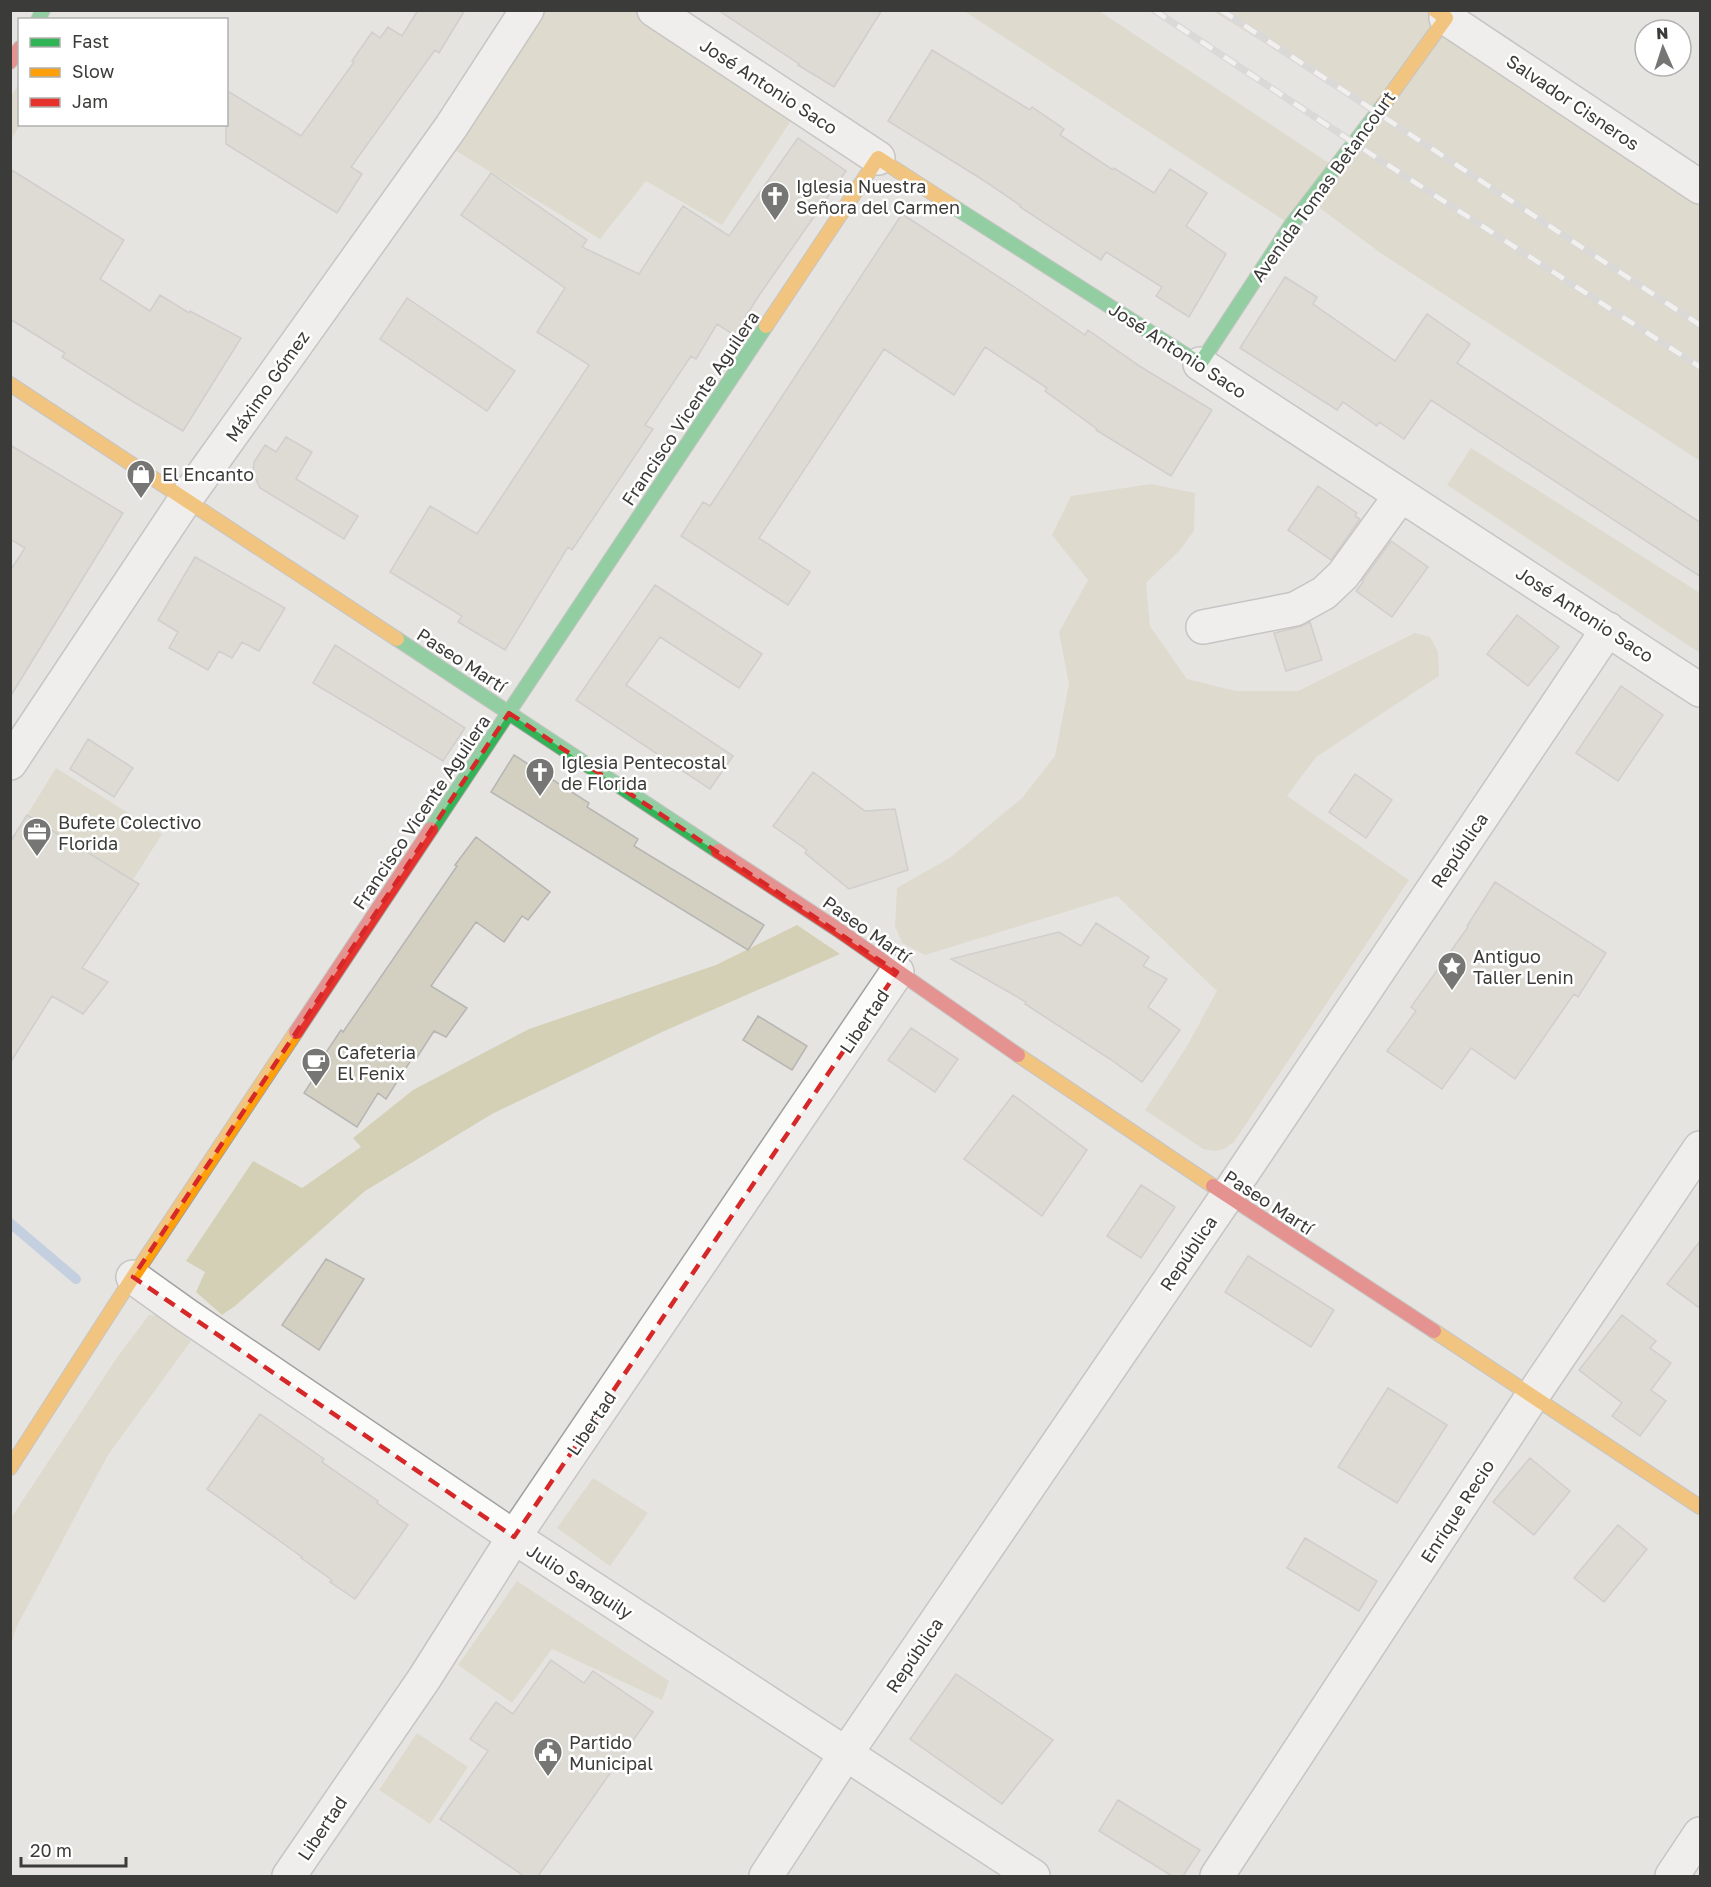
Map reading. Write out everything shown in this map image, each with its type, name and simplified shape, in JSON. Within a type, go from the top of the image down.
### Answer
[{"type":"street","name":"Máximo Gómez","points":[[10,763],[185,500],[451,127],[527,10]]},
{"type":"street","name":"José Antonio Saco","points":[[654,10],[878,158],[1200,364],[1701,690]]},
{"type":"street","name":"Salvador Cisneros","points":[[1444,13],[1701,187]]},
{"type":"street","name":"Avenida Tomas Betancourt","points":[[1200,364],[1291,225],[1376,114],[1444,13]]},
{"type":"street","name":"Francisco Vicente Aguilera","points":[[10,1468],[134,1277],[878,158]]},
{"type":"street","name":"Paseo Martí","points":[[10,384],[837,930],[1227,1196],[1701,1507]]},
{"type":"street","points":[[1203,627],[1295,609],[1324,592],[1344,575],[1401,495]]},
{"type":"street","name":"República","points":[[766,1876],[845,1755],[1227,1196],[1608,629]]},
{"type":"street","name":"Libertad","points":[[289,1876],[424,1679],[514,1537],[897,972]]},
{"type":"street","name":"Enrique Recio","points":[[1217,1876],[1533,1395],[1701,1148]]},
{"type":"street","name":"Julio Sanguily","points":[[134,1277],[186,1315],[514,1537],[1033,1876]]},
{"type":"street","points":[[1672,1876],[1701,1834]]},
{"type":"highlighted area","points":[[509,713],[897,972],[514,1537],[133,1277]]},
{"type":"shaded area","points":[[527,11],[654,11],[800,107],[722,225],[646,181],[600,239],[440,141]]},
{"type":"shaded area","points":[[964,11],[1099,11],[1332,165],[1376,113],[1213,11],[1435,11],[1700,181],[1700,461],[1382,254],[1309,200],[1291,225]]},
{"type":"shaded area","points":[[18,85],[19,126],[11,140],[11,97]]},
{"type":"shaded area","points":[[1471,448],[1700,593],[1700,653],[1447,485]]},
{"type":"shaded area","points":[[1151,484],[1195,493],[1194,531],[1180,550],[1146,583],[1150,626],[1187,679],[1236,691],[1298,691],[1415,633],[1430,637],[1438,652],[1439,676],[1316,757],[1287,796],[1409,880],[1234,1142],[1224,1149],[1215,1151],[1203,1149],[1145,1110],[1187,1046],[1217,991],[1117,896],[925,955],[902,943],[895,926],[897,888],[951,857],[1022,798],[1055,756],[1069,684],[1059,632],[1088,580],[1052,535],[1071,496]]},
{"type":"shaded area","points":[[56,768],[162,834],[133,880],[27,815]]},
{"type":"shaded area","points":[[797,925],[840,954],[662,1032],[492,1114],[365,1191],[222,1315],[196,1292],[205,1272],[186,1261],[253,1161],[302,1188],[361,1147],[353,1138],[413,1090],[529,1029],[716,965]]},
{"type":"shaded area","points":[[149,1315],[163,1316],[191,1341],[108,1455],[17,1626],[11,1645],[11,1518],[118,1356]]},
{"type":"shaded area","points":[[593,1478],[648,1513],[610,1566],[557,1528]]},
{"type":"shaded area","points":[[517,1581],[669,1681],[662,1700],[552,1649],[512,1703],[458,1665]]},
{"type":"shaded area","points":[[417,1733],[468,1767],[430,1824],[379,1790]]},
{"type":"building","points":[[418,10],[465,10],[439,53],[435,50],[351,167],[362,174],[337,213],[226,144],[228,91],[301,136],[354,62],[352,61],[372,32],[380,38],[388,27],[402,36]]},
{"type":"building","points":[[718,10],[882,10],[834,87]]},
{"type":"building","points":[[932,50],[1030,110],[1032,107],[1064,129],[1060,135],[1113,170],[1114,168],[1154,193],[1170,169],[1207,193],[1186,226],[1226,254],[1189,317],[1156,296],[1162,287],[1106,252],[1101,260],[983,180],[888,121]]},
{"type":"building","points":[[798,138],[846,171],[734,335],[717,324],[696,359],[691,356],[645,425],[653,429],[572,550],[568,547],[505,650],[458,622],[462,616],[390,572],[430,506],[477,534],[589,365],[537,332],[565,288],[461,215],[491,173],[587,240],[582,247],[639,274],[683,206],[729,236]]},
{"type":"building","points":[[10,169],[124,240],[100,279],[150,311],[160,295],[189,313],[190,311],[241,338],[183,431],[62,357],[65,353],[10,319]]},
{"type":"building","points":[[902,214],[1085,335],[1088,330],[1141,367],[1212,410],[1171,476],[1096,430],[1045,391],[1047,388],[985,347],[954,395],[884,349],[759,538],[810,572],[788,605],[681,536],[703,502],[710,506]]},
{"type":"building","points":[[1285,277],[1317,297],[1313,304],[1395,361],[1427,314],[1470,344],[1457,363],[1701,523],[1701,577],[1431,400],[1404,439],[1379,422],[1377,426],[1343,402],[1337,410],[1240,348]]},
{"type":"building","points":[[407,298],[515,371],[487,411],[380,339]]},
{"type":"building","points":[[286,437],[312,452],[296,479],[358,516],[344,539],[260,488],[253,473],[254,462],[265,445],[276,452]]},
{"type":"building","points":[[10,445],[123,513],[10,697],[10,571],[25,548],[10,539]]},
{"type":"building","points":[[1318,486],[1357,513],[1355,516],[1360,519],[1331,560],[1288,530]]},
{"type":"building","points":[[1391,541],[1428,567],[1392,617],[1356,591]]},
{"type":"building","points":[[195,557],[285,608],[259,651],[242,642],[232,658],[219,651],[208,670],[169,648],[178,632],[158,620]]},
{"type":"building","points":[[655,585],[762,654],[739,688],[660,637],[626,685],[733,756],[710,789],[576,700]]},
{"type":"building","points":[[1517,615],[1559,647],[1528,686],[1487,654]]},
{"type":"building","points":[[1310,622],[1322,660],[1286,671],[1274,633]]},
{"type":"building","points":[[335,645],[465,728],[443,761],[313,683]]},
{"type":"building","points":[[1621,686],[1663,715],[1618,781],[1576,753]]},
{"type":"building","points":[[88,739],[133,768],[114,797],[70,769]]},
{"type":"building","points":[[514,755],[589,803],[587,807],[638,839],[634,846],[764,925],[748,950],[491,792]]},
{"type":"building","points":[[813,772],[865,811],[895,809],[908,870],[849,889],[805,853],[807,850],[773,826]]},
{"type":"building","points":[[1355,774],[1392,800],[1366,838],[1329,812]]},
{"type":"building","points":[[27,815],[139,884],[82,968],[108,982],[83,1014],[52,996],[10,1063],[10,842]]},
{"type":"building","points":[[476,837],[550,892],[528,920],[522,916],[504,942],[476,922],[431,986],[467,1008],[446,1037],[434,1031],[416,1059],[413,1057],[386,1099],[378,1093],[357,1127],[304,1093],[326,1059],[323,1057],[341,1030],[343,1032]]},
{"type":"building","points":[[1495,882],[1606,953],[1578,997],[1574,994],[1515,1079],[1471,1048],[1442,1089],[1387,1051],[1416,1011],[1411,1007],[1468,927]]},
{"type":"building","points":[[1096,923],[1149,957],[1143,966],[1167,979],[1148,1007],[1180,1030],[1142,1082],[1025,1004],[1026,1002],[951,959],[1059,932],[1081,946]]},
{"type":"building","points":[[758,1016],[807,1046],[792,1070],[743,1040]]},
{"type":"building","points":[[911,1028],[958,1059],[935,1092],[888,1060]]},
{"type":"building","points":[[1013,1095],[1087,1150],[1042,1216],[964,1159]]},
{"type":"building","points":[[1141,1185],[1175,1207],[1141,1258],[1107,1236]]},
{"type":"building","points":[[1701,1240],[1701,1309],[1667,1284]]},
{"type":"building","points":[[1248,1256],[1334,1310],[1311,1347],[1225,1292]]},
{"type":"building","points":[[326,1259],[364,1279],[319,1350],[282,1325]]},
{"type":"building","points":[[1622,1315],[1656,1341],[1650,1348],[1671,1363],[1651,1390],[1666,1401],[1640,1436],[1612,1416],[1622,1403],[1579,1370]]},
{"type":"building","points":[[1388,1388],[1447,1425],[1397,1503],[1338,1467]]},
{"type":"building","points":[[260,1414],[324,1459],[322,1462],[408,1525],[355,1599],[330,1582],[332,1580],[302,1557],[207,1489]]},
{"type":"building","points":[[1530,1458],[1570,1491],[1534,1535],[1493,1502]]},
{"type":"building","points":[[1618,1525],[1647,1549],[1604,1602],[1574,1578]]},
{"type":"building","points":[[1305,1538],[1377,1581],[1359,1611],[1287,1568]]},
{"type":"building","points":[[551,1660],[584,1683],[593,1671],[653,1712],[538,1876],[524,1876],[440,1819],[488,1751],[470,1739],[483,1720],[496,1702],[513,1714]]},
{"type":"building","points":[[956,1674],[1053,1740],[1002,1804],[910,1739]]},
{"type":"building","points":[[1118,1800],[1200,1850],[1183,1876],[1172,1876],[1099,1831]]},
{"type":"waterway","points":[[10,1223],[76,1279]]},
{"type":"railway","points":[[1154,10],[1354,143],[1700,367]]},
{"type":"railway","points":[[1221,10],[1700,325]]},
{"type":"traffic: fast","points":[[39,18],[43,10]]},
{"type":"traffic: fast","points":[[954,207],[1200,364],[1291,225],[1384,104]]},
{"type":"traffic: fast","points":[[431,829],[766,326]]},
{"type":"traffic: fast","points":[[397,639],[718,851]]},
{"type":"traffic: slow","points":[[1384,104],[1446,18],[1435,10]]},
{"type":"traffic: slow","points":[[766,326],[878,158],[954,207]]},
{"type":"traffic: slow","points":[[10,384],[397,639]]},
{"type":"traffic: slow","points":[[10,1468],[133,1277],[296,1032]]},
{"type":"traffic: slow","points":[[1018,1055],[1213,1186]]},
{"type":"traffic: slow","points":[[1434,1331],[1700,1507]]},
{"type":"traffic: jam","points":[[10,62],[18,51]]},
{"type":"traffic: jam","points":[[296,1032],[431,829]]},
{"type":"traffic: jam","points":[[718,851],[837,929],[1018,1055]]},
{"type":"traffic: jam","points":[[1213,1186],[1434,1331]]},
{"type":"place","name":"Iglesia Nuestra Señora del Carmen","points":[[775,222]]},
{"type":"place","name":"El Encanto","points":[[141,500]]},
{"type":"place","name":"Iglesia Pentecostal de Florida","points":[[540,798]]},
{"type":"place","name":"Bufete Colectivo Florida","points":[[37,858]]},
{"type":"place","name":"Antiguo Taller Lenin","points":[[1452,992]]},
{"type":"place","name":"Cafeteria El Fenix","points":[[316,1088]]},
{"type":"place","name":"Partido Municipal","points":[[548,1778]]}]
